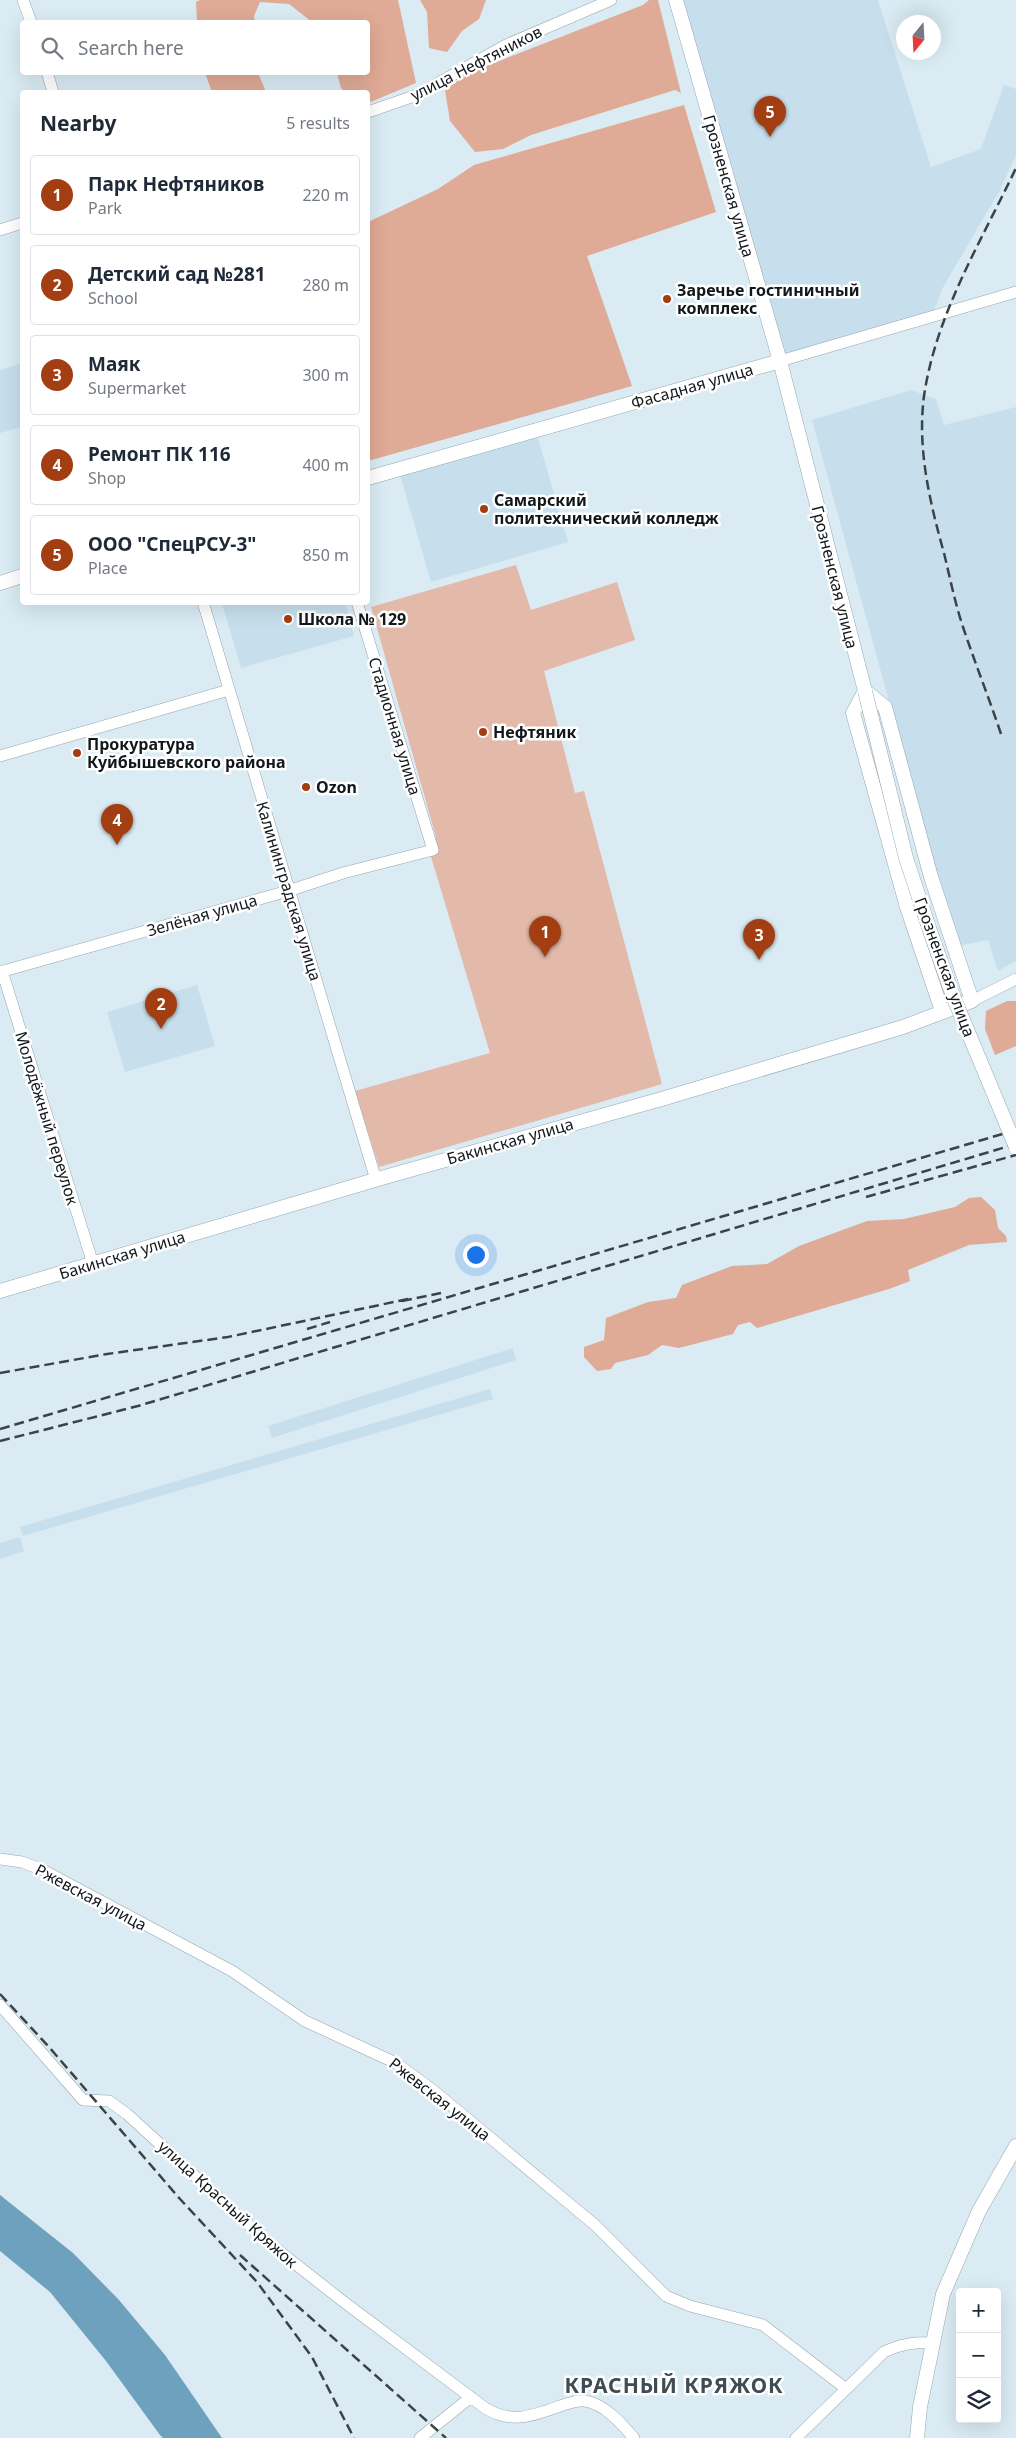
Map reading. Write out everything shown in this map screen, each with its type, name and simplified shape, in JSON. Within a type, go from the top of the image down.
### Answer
[{"type":"main road","name":"Грозненская улица","points":[[676,0],[780,361],[906,858],[953,996],[1016,1147]]},
{"type":"main road","name":"Фасадная улица","points":[[370,477],[780,361]]},
{"type":"main road","points":[[0,583],[20,577]]},
{"type":"main road","points":[[942,1011],[908,906],[853,713],[864,691],[885,707],[931,877],[972,1001]]},
{"type":"main road","points":[[942,1011],[953,948]]},
{"type":"main road","name":"Бакинская улица","points":[[0,1292],[376,1180],[903,1027],[972,1001]]},
{"type":"main road","points":[[917,2438],[917,2424],[943,2294],[979,2211],[1016,2146]]},
{"type":"street","points":[[23,0],[29,20]]},
{"type":"street","name":"улица Нефтяников","points":[[370,111],[416,94],[506,45],[611,0]]},
{"type":"street","points":[[48,75],[52,90]]},
{"type":"street","points":[[0,230],[20,224]]},
{"type":"street","name":"Фасадная улица","points":[[780,361],[1016,292]]},
{"type":"street","name":"Калининградская улица","points":[[204,605],[376,1180]]},
{"type":"street","name":"Стадионная улица","points":[[358,605],[433,850]]},
{"type":"street","points":[[0,756],[230,690]]},
{"type":"street","name":"Зелёная улица","points":[[1,972],[288,891],[343,873],[433,850]]},
{"type":"street","name":"Молодёжный переулок","points":[[1,972],[93,1264]]},
{"type":"street","name":"Бакинская улица","points":[[972,1001],[1016,979]]},
{"type":"street","name":"Ржевская улица","points":[[0,1859],[22,1862],[43,1870],[232,1971],[304,2021],[396,2063],[434,2091],[595,2225],[666,2296],[690,2306],[763,2325],[845,2388]]},
{"type":"street","name":"улица Красный Кряжок","points":[[0,2005],[84,2100],[109,2101],[127,2114],[265,2240],[340,2299],[497,2415],[511,2418],[538,2415],[578,2401],[590,2402],[602,2407],[634,2438]]},
{"type":"street","points":[[796,2438],[845,2388],[884,2352],[898,2345],[915,2342],[932,2343]]},
{"type":"street","points":[[420,2438],[471,2397]]},
{"type":"shaded area","points":[[200,0],[398,0],[416,83],[370,102],[370,90],[343,90],[341,88],[338,75],[370,75],[370,20],[309,20],[289,4],[260,2],[254,16],[255,20],[197,20],[196,2]]},
{"type":"shaded area","points":[[420,0],[486,0],[479,19],[462,31],[447,52],[429,48],[427,12]]},
{"type":"shaded area","points":[[649,0],[658,0],[681,93],[675,90],[531,135],[503,149],[475,152],[450,121],[445,90],[471,72],[643,5]]},
{"type":"shaded area","points":[[678,0],[878,0],[931,167],[981,149],[1004,85],[1016,89],[1016,155],[1000,190],[942,289],[934,311],[784,355]]},
{"type":"shaded area","points":[[206,75],[259,75],[265,90],[211,90]]},
{"type":"shaded area","points":[[684,105],[716,212],[587,256],[632,386],[370,460],[370,221],[438,189],[474,165]]},
{"type":"shaded area","points":[[20,364],[20,428],[0,433],[0,370]]},
{"type":"shaded area","points":[[911,390],[936,399],[944,425],[1016,407],[1016,961],[998,971],[988,940],[956,946],[812,420]]},
{"type":"shaded area","name":"Самарский политехнический колледж","points":[[537,435],[568,542],[431,582],[400,475]]},
{"type":"shaded area","points":[[516,565],[531,610],[617,582],[635,640],[544,671],[575,793],[584,791],[662,1084],[379,1167],[355,1091],[490,1053],[426,840],[436,837],[371,607]]},
{"type":"shaded area","name":"Школа № 129","points":[[223,605],[346,605],[354,636],[241,668]]},
{"type":"shaded area","points":[[197,985],[215,1046],[125,1072],[107,1012]]},
{"type":"shaded area","points":[[1007,1001],[1016,1001],[1016,1046],[995,1055],[985,1029],[986,1011]]},
{"type":"shaded area","points":[[981,1197],[995,1210],[998,1228],[1006,1236],[1007,1242],[969,1245],[908,1270],[910,1281],[889,1289],[757,1328],[750,1322],[738,1325],[733,1334],[679,1348],[662,1345],[648,1355],[615,1363],[611,1369],[597,1371],[584,1357],[584,1347],[604,1340],[606,1318],[648,1302],[676,1298],[682,1285],[732,1266],[767,1264],[799,1246],[867,1221],[904,1219],[955,1207],[969,1198]]},
{"type":"shaded area","points":[[513,1348],[516,1360],[272,1438],[268,1426]]},
{"type":"shaded area","points":[[490,1389],[493,1399],[23,1536],[20,1527]]},
{"type":"shaded area","points":[[20,1537],[24,1551],[0,1559],[0,1543]]},
{"type":"water","points":[[0,2195],[73,2253],[119,2300],[165,2355],[222,2438],[163,2438],[160,2435],[106,2361],[50,2292],[0,2251]]},
{"type":"railway","points":[[1001,734],[955,600],[926,476],[922,416],[930,366],[949,307],[1016,168]]},
{"type":"railway","points":[[0,1429],[1016,1130]]},
{"type":"railway","points":[[0,1441],[138,1406],[1016,1144]]},
{"type":"railway","points":[[866,1197],[1016,1155]]},
{"type":"railway","points":[[402,1301],[441,1293]]},
{"type":"railway","points":[[0,1373],[107,1354],[228,1337],[408,1299]]},
{"type":"railway","points":[[307,1329],[330,1322]]},
{"type":"railway","points":[[0,1994],[49,2047],[180,2199],[257,2282],[312,2357],[354,2438]]},
{"type":"railway","points":[[240,2255],[446,2438]]},
{"type":"place","name":"ООО \"СпецРСУ-3\"","points":[[770,137]]},
{"type":"place","name":"Заречье гостиничный комплекс","points":[[667,299]]},
{"type":"place","name":"Самарский политехнический колледж","points":[[484,509]]},
{"type":"place","name":"Школа № 129","points":[[288,619]]},
{"type":"place","name":"Нефтяник","points":[[483,732]]},
{"type":"place","name":"Прокуратура Куйбышевского района","points":[[77,753]]},
{"type":"place","name":"Ozon","points":[[306,787]]},
{"type":"place","name":"Ремонт ПК 116","points":[[117,845]]},
{"type":"place","name":"Парк Нефтяников","points":[[545,957]]},
{"type":"place","name":"Маяк","points":[[759,960]]},
{"type":"place","name":"Детский сад №281","points":[[161,1029]]},
{"type":"district","name":"КРАСНЫЙ КРЯЖОК","points":[[674,2386]]}]
